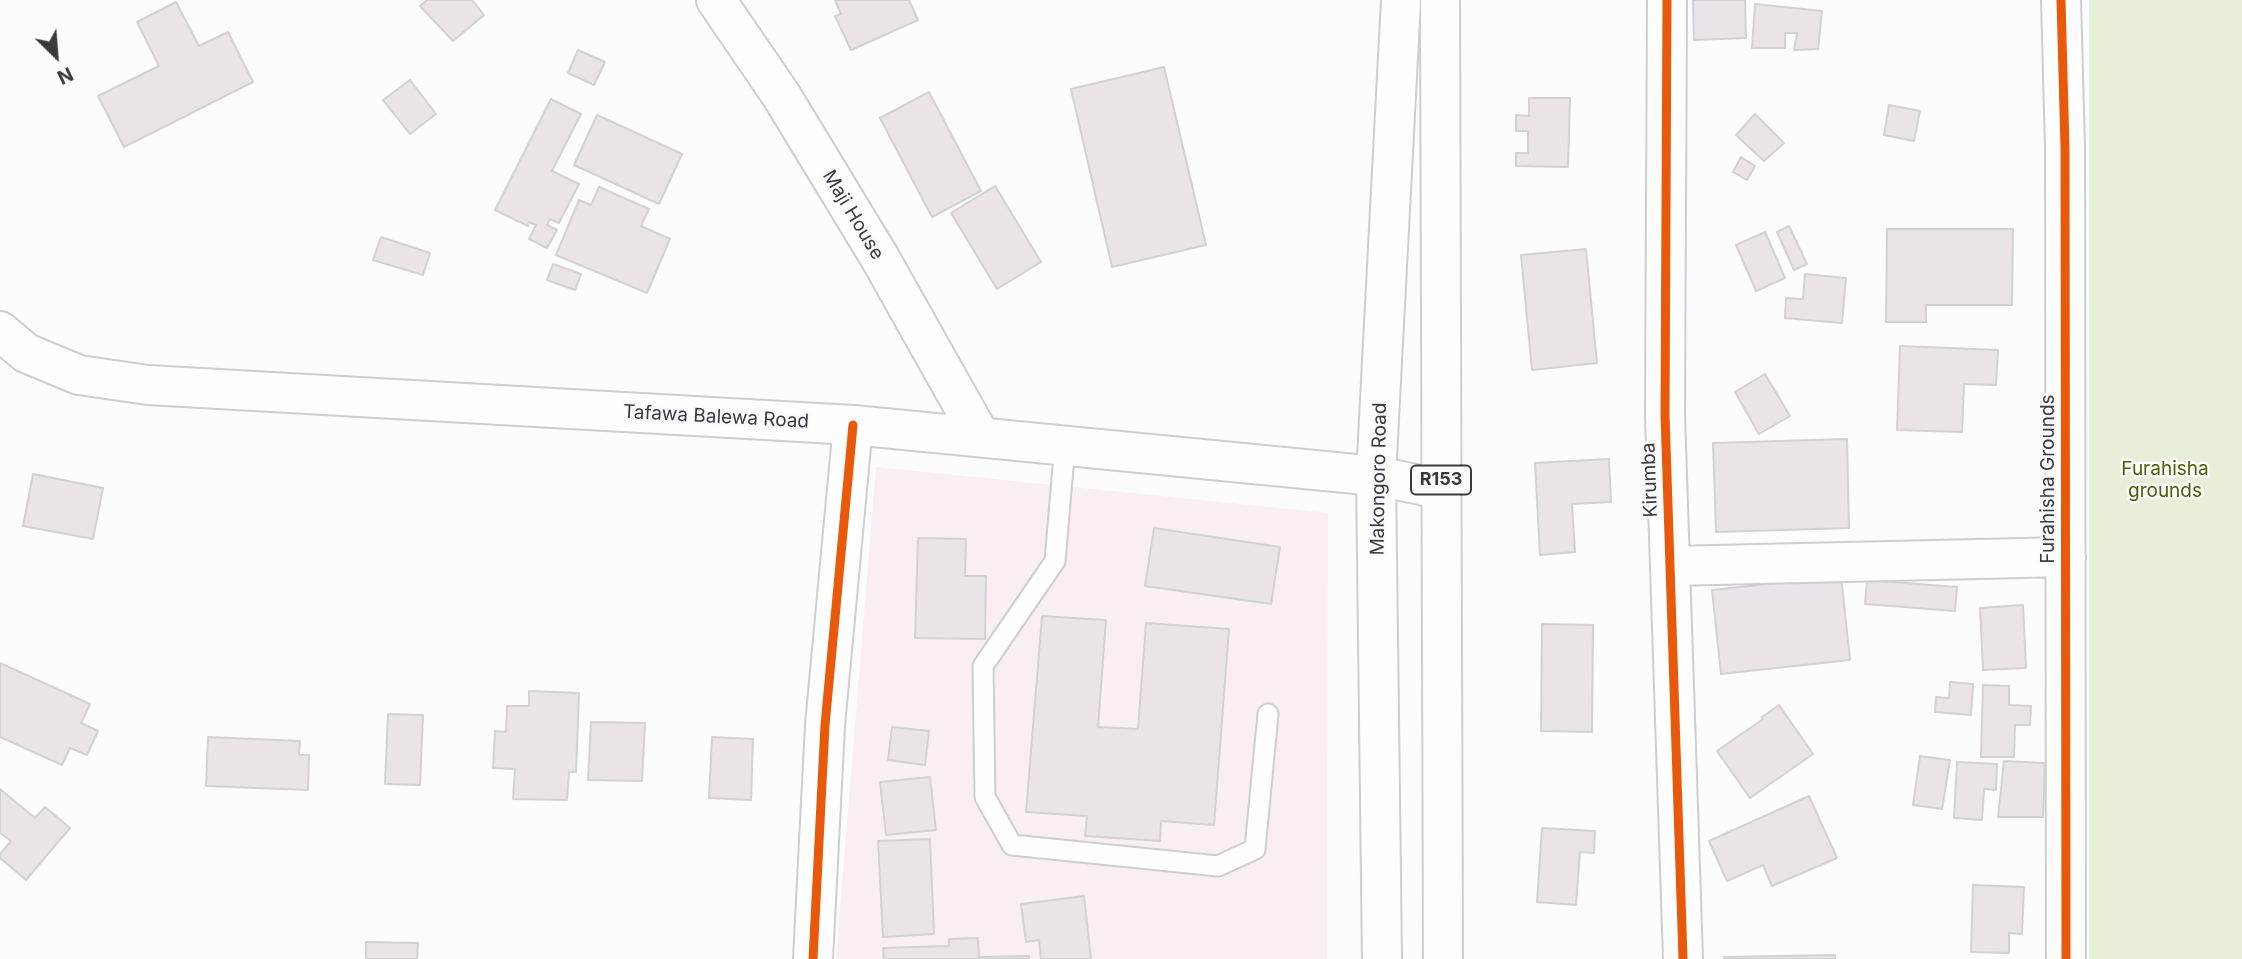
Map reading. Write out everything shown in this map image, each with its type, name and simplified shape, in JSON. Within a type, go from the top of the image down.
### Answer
[{"type":"main road","name":"Maji House","points":[[716,0],[788,107],[880,258],[980,436]]},
{"type":"main road","name":"Makongoro Road","points":[[1381,959],[1376,476],[1401,0]]},
{"type":"main road","name":"R153","points":[[1440,0],[1443,959]]},
{"type":"main road","name":"Kirumba","points":[[1667,0],[1665,415],[1683,959]]},
{"type":"main road","name":"Furahisha Grounds","points":[[2061,0],[2066,148],[2066,959]]},
{"type":"main road","name":"Tafawa Balewa Road","points":[[0,331],[26,353],[79,375],[148,386],[853,425],[1376,476],[1441,489]]},
{"type":"main road","points":[[813,959],[825,725],[853,425]]},
{"type":"main road","points":[[1671,566],[2066,557]]},
{"type":"lane","points":[[1065,444],[1055,561],[984,666],[985,797],[1012,845],[1218,866],[1255,849],[1268,714]]},
{"type":"shaded area","points":[[876,467],[1328,513],[1327,959],[836,959]]},
{"type":"green space","name":"Furahisha grounds","points":[[2089,0],[2242,0],[2242,959],[2089,959]]},
{"type":"building","points":[[427,0],[472,0],[484,15],[453,41],[420,6]]},
{"type":"building","points":[[835,0],[909,0],[918,20],[851,50],[835,16],[841,14]]},
{"type":"building","points":[[1693,0],[1745,0],[1746,38],[1694,40]]},
{"type":"building","points":[[176,2],[199,46],[228,32],[253,82],[124,147],[98,96],[159,66],[137,22]]},
{"type":"building","points":[[1755,4],[1822,11],[1818,49],[1794,50],[1797,33],[1785,33],[1785,48],[1752,48]]},
{"type":"building","points":[[578,50],[605,62],[594,85],[568,73]]},
{"type":"building","points":[[1164,67],[1206,245],[1112,267],[1071,89]]},
{"type":"building","points":[[410,80],[436,114],[410,134],[383,100]]},
{"type":"building","points":[[929,92],[981,191],[932,217],[880,118]]},
{"type":"building","points":[[1529,98],[1570,98],[1568,167],[1516,166],[1516,153],[1528,153],[1528,131],[1516,131],[1516,115],[1529,116]]},
{"type":"building","points":[[551,99],[581,114],[552,171],[579,184],[559,223],[550,219],[547,225],[557,230],[547,248],[529,239],[536,225],[529,222],[528,226],[495,210]]},
{"type":"building","points":[[1889,105],[1920,111],[1914,141],[1884,135]]},
{"type":"building","points":[[1755,114],[1784,143],[1764,161],[1736,135]]},
{"type":"building","points":[[597,115],[682,154],[659,204],[574,165]]},
{"type":"building","points":[[1741,157],[1755,166],[1747,180],[1733,172]]},
{"type":"building","points":[[995,186],[1041,262],[997,289],[951,213]]},
{"type":"building","points":[[599,187],[649,209],[641,226],[670,239],[647,293],[556,255],[579,200],[591,205]]},
{"type":"building","points":[[1789,226],[1807,264],[1794,270],[1777,232]]},
{"type":"building","points":[[1887,229],[2013,229],[2012,305],[1926,305],[1926,322],[1886,322]]},
{"type":"building","points":[[1765,232],[1785,278],[1756,291],[1736,245]]},
{"type":"building","points":[[381,237],[430,253],[423,275],[373,260]]},
{"type":"building","points":[[1586,249],[1597,363],[1532,370],[1521,255]]},
{"type":"building","points":[[553,264],[581,274],[575,290],[547,280]]},
{"type":"building","points":[[1805,274],[1846,278],[1842,323],[1785,318],[1786,298],[1803,299]]},
{"type":"building","points":[[1900,346],[1998,350],[1996,385],[1964,384],[1962,432],[1897,430]]},
{"type":"building","points":[[1765,374],[1790,416],[1759,434],[1735,392]]},
{"type":"building","points":[[1847,439],[1849,528],[1716,532],[1713,443]]},
{"type":"building","points":[[1609,459],[1611,502],[1572,504],[1575,552],[1540,555],[1535,463]]},
{"type":"building","points":[[33,474],[103,488],[93,539],[23,526]]},
{"type":"building","points":[[1154,528],[1280,547],[1271,604],[1145,586]]},
{"type":"building","points":[[918,538],[966,539],[965,576],[986,576],[985,639],[915,638]]},
{"type":"building","points":[[1841,576],[1850,660],[1721,674],[1712,590]]},
{"type":"building","points":[[1867,580],[1957,587],[1955,611],[1865,604]]},
{"type":"building","points":[[2023,605],[2026,668],[1983,670],[1980,608]]},
{"type":"building","points":[[1042,616],[1106,620],[1098,727],[1138,729],[1146,623],[1229,629],[1214,825],[1161,821],[1160,841],[1085,836],[1087,816],[1026,812]]},
{"type":"building","points":[[1542,624],[1593,625],[1592,732],[1541,731]]},
{"type":"building","points":[[0,663],[90,704],[81,723],[98,731],[87,755],[70,748],[62,765],[0,737]]},
{"type":"building","points":[[1950,682],[1973,684],[1971,715],[1935,712],[1936,697],[1949,698]]},
{"type":"building","points":[[1983,685],[2009,686],[2009,705],[2031,706],[2030,725],[2015,725],[2014,757],[1981,757]]},
{"type":"building","points":[[529,691],[579,693],[576,772],[569,772],[567,800],[513,799],[515,769],[493,768],[495,731],[506,732],[507,706],[529,706]]},
{"type":"building","points":[[1779,705],[1813,754],[1750,798],[1717,751]]},
{"type":"building","points":[[388,714],[423,715],[420,785],[385,784]]},
{"type":"building","points":[[591,722],[645,723],[642,781],[588,780]]},
{"type":"building","points":[[892,727],[929,731],[925,765],[888,760]]},
{"type":"building","points":[[208,737],[300,741],[299,755],[309,755],[308,790],[206,786]]},
{"type":"building","points":[[712,737],[753,739],[751,800],[709,798]]},
{"type":"building","points":[[1920,756],[1950,760],[1942,809],[1913,805]]},
{"type":"building","points":[[2004,761],[2045,763],[2043,817],[1998,817]]},
{"type":"building","points":[[1957,762],[1997,764],[1996,790],[1984,789],[1982,820],[1954,818]]},
{"type":"building","points":[[930,777],[936,830],[886,835],[880,782]]},
{"type":"building","points":[[0,789],[35,818],[45,807],[70,828],[26,880],[0,858],[0,854],[11,841],[0,833]]},
{"type":"building","points":[[1809,796],[1837,858],[1772,886],[1763,865],[1727,881],[1709,841]]},
{"type":"building","points":[[1542,828],[1595,831],[1594,853],[1580,852],[1576,905],[1537,902]]},
{"type":"building","points":[[930,839],[934,934],[883,937],[878,841]]},
{"type":"building","points":[[1973,885],[2024,887],[2022,934],[2009,933],[2009,953],[1971,952]]},
{"type":"building","points":[[1084,896],[1091,959],[1041,959],[1039,940],[1026,942],[1021,904]]},
{"type":"building","points":[[978,938],[979,957],[1029,956],[1029,959],[884,959],[883,948],[949,946],[949,939]]},
{"type":"building","points":[[366,942],[418,943],[417,959],[366,959]]},
{"type":"building","points":[[1835,955],[1835,959],[1724,959],[1724,957]]},
{"type":"cycle path","points":[[1667,0],[1665,415],[1683,959]]},
{"type":"cycle path","points":[[2061,0],[2065,148],[2066,959]]},
{"type":"cycle path","points":[[813,959],[825,725],[853,425]]}]
